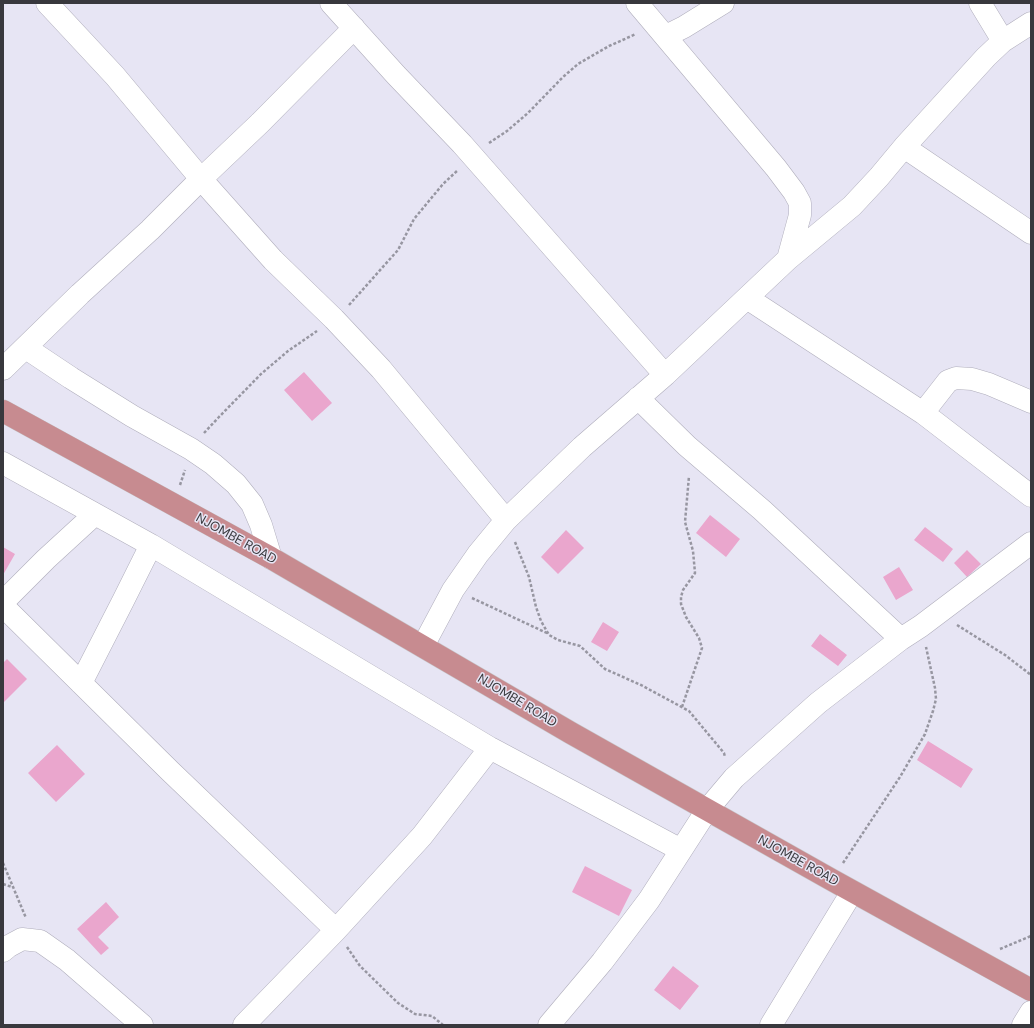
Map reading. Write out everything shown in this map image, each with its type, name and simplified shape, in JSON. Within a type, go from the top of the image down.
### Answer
[{"type":"highway","name":"NJOMBE ROAD","points":[[3,411],[271,558],[571,733],[852,892],[1031,990]]},
{"type":"street","points":[[47,3],[115,76],[201,179],[273,260],[334,319],[381,369],[506,520]]},
{"type":"street","points":[[331,3],[472,156],[665,375]]},
{"type":"street","points":[[637,3],[776,168],[794,192],[800,203],[800,215],[788,259]]},
{"type":"street","points":[[666,36],[690,24],[723,3]]},
{"type":"street","points":[[980,3],[1003,41]]},
{"type":"street","points":[[423,646],[453,590],[478,554],[506,520],[582,447],[665,375],[788,259],[852,206],[986,57],[1003,41],[1031,23]]},
{"type":"street","points":[[3,369],[275,109],[354,28]]},
{"type":"street","points":[[904,147],[1031,234]]},
{"type":"street","points":[[747,298],[923,413],[1031,496]]},
{"type":"street","points":[[26,348],[132,416],[191,449],[213,464],[236,484],[252,504],[261,525],[271,558]]},
{"type":"street","points":[[923,413],[948,382],[956,378],[972,379],[989,384],[1031,402]]},
{"type":"street","points":[[638,398],[687,446],[762,510],[901,640]]},
{"type":"street","points":[[3,463],[94,515],[151,545],[490,748],[681,850]]},
{"type":"street","points":[[3,602],[46,559],[94,515]]},
{"type":"street","points":[[549,1025],[602,962],[649,900],[707,810],[734,778],[818,702],[1031,543]]},
{"type":"street","points":[[81,683],[151,545]]},
{"type":"street","points":[[3,606],[336,930]]},
{"type":"street","points":[[244,1025],[336,930],[422,836],[490,748]]},
{"type":"street","points":[[771,1025],[852,892]]},
{"type":"street","points":[[3,951],[22,939],[40,941],[67,960],[142,1025]]},
{"type":"street","points":[[1023,1025],[1031,1012]]},
{"type":"path","points":[[174,504],[191,449],[218,418],[261,374],[288,351],[334,319],[356,300],[398,250],[414,219],[427,202],[472,156],[507,131],[528,113],[563,77],[591,55],[632,35],[642,33],[666,36]]},
{"type":"path","points":[[682,707],[702,648],[699,638],[686,617],[681,604],[683,590],[695,573],[693,551],[685,522],[689,476],[687,446]]},
{"type":"path","points":[[506,520],[529,577],[541,621],[549,634]]},
{"type":"path","points":[[453,590],[549,634],[558,640],[580,646],[605,669],[641,685],[689,711],[724,753],[734,778]]},
{"type":"path","points":[[832,880],[900,777],[925,734],[934,711],[936,699],[929,620],[986,642],[1031,675]]},
{"type":"path","points":[[3,863],[26,919],[40,941]]},
{"type":"path","points":[[3,884],[12,888]]},
{"type":"path","points":[[336,930],[360,966],[398,1003],[415,1014],[432,1016],[443,1025]]},
{"type":"path","points":[[975,959],[1031,936]]},
{"type":"building","points":[[304,372],[332,403],[312,421],[284,390]]},
{"type":"building","points":[[710,515],[740,539],[726,557],[696,533]]},
{"type":"building","points":[[925,527],[953,549],[943,562],[914,540]]},
{"type":"building","points":[[566,530],[584,548],[558,574],[541,557]]},
{"type":"building","points":[[3,547],[15,554],[3,575]]},
{"type":"building","points":[[967,550],[981,564],[967,577],[954,563]]},
{"type":"building","points":[[899,567],[913,590],[896,600],[883,577]]},
{"type":"building","points":[[603,622],[619,632],[607,651],[591,642]]},
{"type":"building","points":[[820,634],[847,655],[838,666],[811,646]]},
{"type":"building","points":[[7,659],[27,679],[3,703],[3,663]]},
{"type":"building","points":[[928,741],[973,769],[961,788],[917,760]]},
{"type":"building","points":[[57,745],[85,774],[56,802],[28,773]]},
{"type":"building","points":[[585,866],[632,890],[619,916],[572,892]]},
{"type":"building","points":[[106,902],[119,917],[98,937],[109,948],[101,955],[77,929]]},
{"type":"building","points":[[673,966],[699,986],[680,1010],[654,990]]}]
